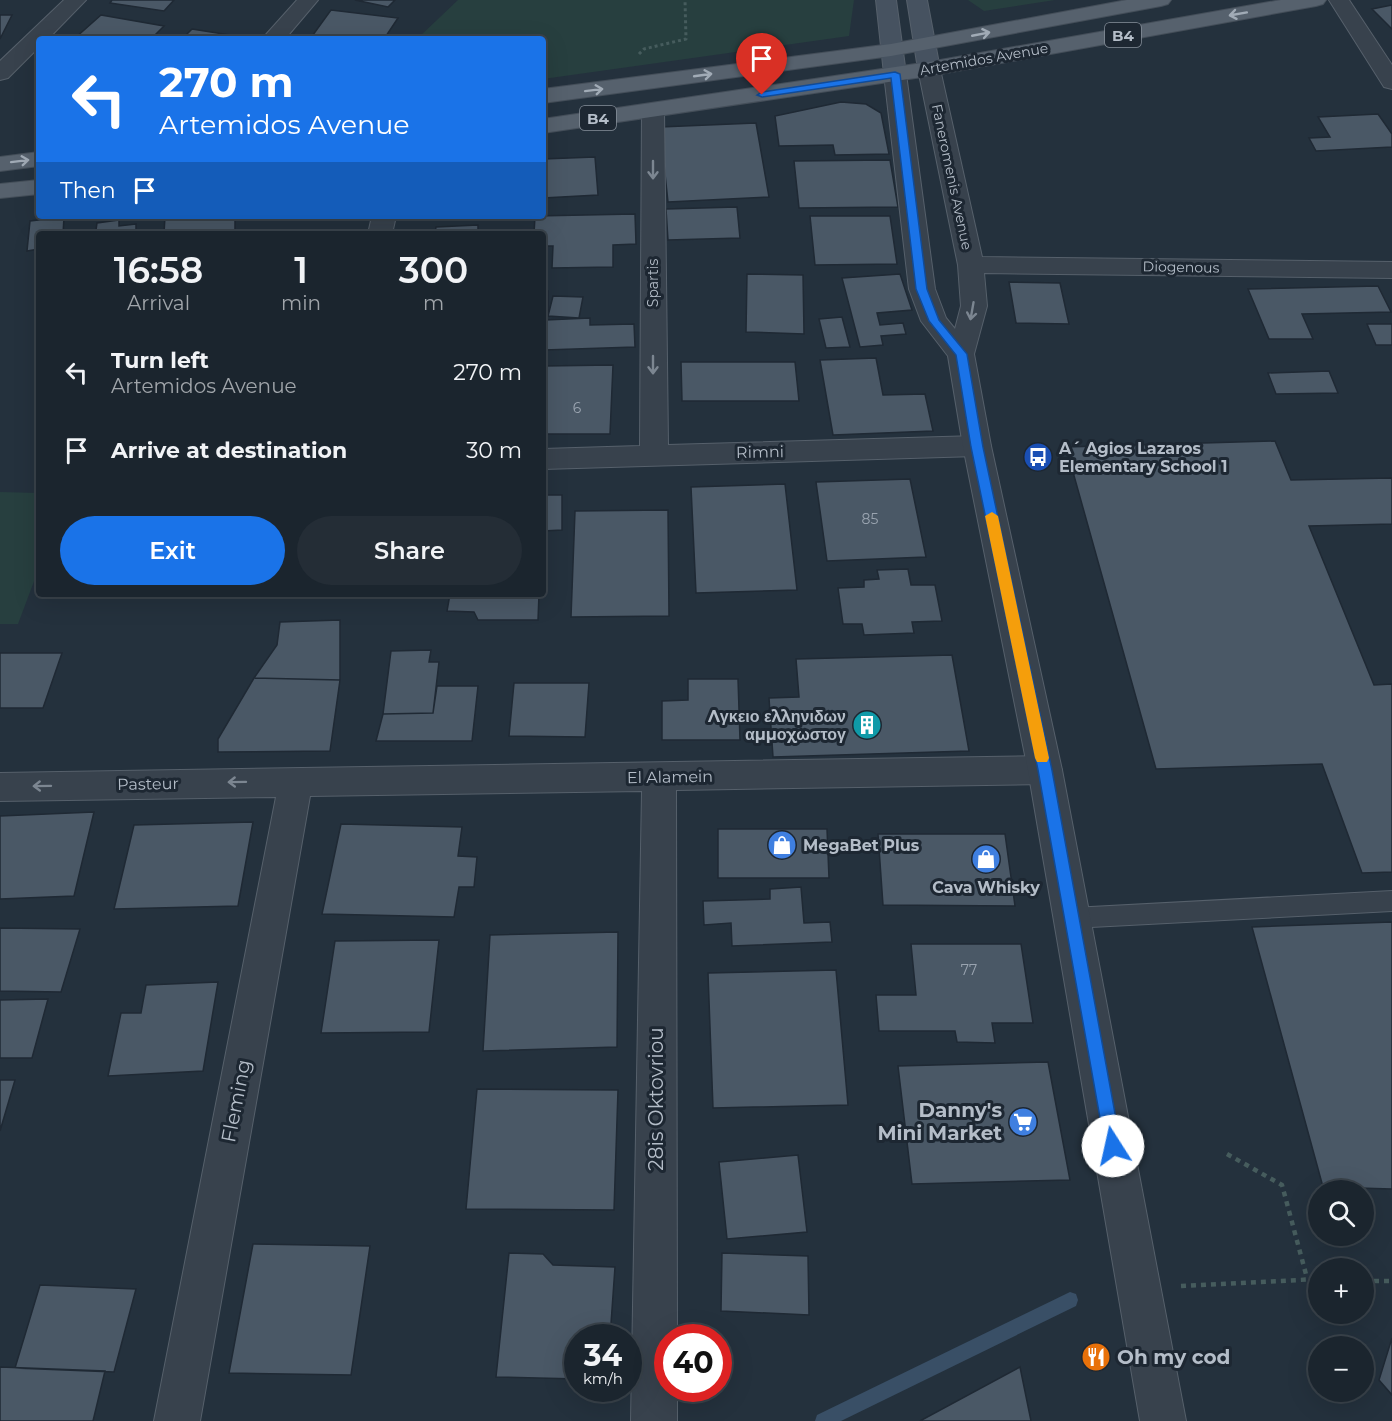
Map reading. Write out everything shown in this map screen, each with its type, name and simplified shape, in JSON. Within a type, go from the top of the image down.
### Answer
[{"type":"main road","name":"Faneromenis Avenue","points":[[886,0],[895,74]]},
{"type":"main road","name":"Faneromenis Avenue","points":[[917,0],[929,69]]},
{"type":"main road","name":"Artemidos Avenue","points":[[546,96],[924,45],[1138,2],[1161,0]]},
{"type":"main road","name":"Artemidos Avenue","points":[[546,126],[929,69],[1316,0]]},
{"type":"main road","points":[[0,164],[36,159]]},
{"type":"main road","points":[[0,191],[36,187]]},
{"type":"street","points":[[39,36],[76,0]]},
{"type":"street","points":[[276,36],[308,0]]},
{"type":"street","points":[[1339,0],[1392,82]]},
{"type":"street","points":[[0,73],[36,38]]},
{"type":"street","name":"Faneromenis Avenue","points":[[929,69],[971,265],[974,306],[961,354],[977,447],[1045,770],[1163,1421]]},
{"type":"street","name":"Faneromenis Avenue","points":[[895,74],[922,289],[934,321],[961,354]]},
{"type":"street","name":"Spartis","points":[[653,111],[654,454]]},
{"type":"street","name":"Diogenous","points":[[971,265],[1392,270]]},
{"type":"street","name":"Rimni","points":[[546,459],[654,454],[977,447]]},
{"type":"street","name":"El Alamein","points":[[296,781],[1045,770]]},
{"type":"street","name":"28is Oktovriou","points":[[654,1421],[659,777]]},
{"type":"street","name":"Pasteur","points":[[0,787],[296,781]]},
{"type":"street","name":"Fleming","points":[[177,1421],[296,781]]},
{"type":"lane","points":[[1072,918],[1392,901]]},
{"type":"path","points":[[637,57],[644,49],[686,39],[685,0]]},
{"type":"path","points":[[1139,1289],[1307,1278],[1282,1185],[1227,1154]]},
{"type":"path","points":[[1374,1281],[1389,1281]]},
{"type":"green space","points":[[458,0],[854,0],[849,36],[546,79],[546,36],[420,36]]},
{"type":"green space","points":[[968,0],[1055,0],[984,11]]},
{"type":"green space","points":[[0,492],[36,493],[36,576],[18,624],[0,624]]},
{"type":"building","points":[[112,0],[174,0],[164,11],[110,3]]},
{"type":"building","points":[[355,0],[395,0],[388,7]]},
{"type":"building","points":[[1392,5],[1392,29],[1372,9]]},
{"type":"building","points":[[331,10],[398,18],[386,36],[312,36]]},
{"type":"building","points":[[0,15],[12,15],[0,39]]},
{"type":"building","points":[[101,15],[164,26],[154,36],[77,36]]},
{"type":"building","points":[[192,29],[236,36],[185,36]]},
{"type":"building","points":[[841,102],[866,104],[881,113],[889,154],[835,155],[833,145],[779,146],[775,116]]},
{"type":"building","points":[[1378,114],[1392,134],[1392,147],[1316,151],[1309,138],[1330,137],[1318,117]]},
{"type":"building","points":[[756,123],[769,197],[668,202],[660,127]]},
{"type":"building","points":[[595,157],[598,195],[546,198],[546,159]]},
{"type":"building","points":[[890,160],[898,207],[799,208],[794,161]]},
{"type":"building","points":[[737,207],[740,238],[668,240],[666,209]]},
{"type":"building","points":[[635,214],[636,244],[613,245],[613,267],[552,268],[553,246],[546,246],[546,231],[534,231],[535,219],[546,219],[546,216]]},
{"type":"building","points":[[810,216],[890,216],[897,264],[815,265]]},
{"type":"building","points":[[64,219],[63,231],[36,231],[36,250],[27,251],[30,221]]},
{"type":"building","points":[[165,219],[235,219],[235,231],[164,231]]},
{"type":"building","points":[[119,220],[119,226],[136,224],[136,231],[90,231],[96,230],[97,223]]},
{"type":"building","points":[[478,225],[478,231],[435,231],[436,227]]},
{"type":"building","points":[[747,274],[803,275],[804,334],[746,332]]},
{"type":"building","points":[[900,274],[912,310],[877,313],[880,325],[903,323],[906,334],[881,336],[883,345],[860,347],[842,278]]},
{"type":"building","points":[[1009,282],[1060,283],[1069,324],[1016,323]]},
{"type":"building","points":[[1378,286],[1391,312],[1302,314],[1313,339],[1269,339],[1248,289]]},
{"type":"building","points":[[546,291],[548,291],[548,316],[546,316]]},
{"type":"building","points":[[553,296],[583,297],[579,318],[548,316]]},
{"type":"building","points":[[842,317],[850,347],[826,348],[819,319]]},
{"type":"building","points":[[590,318],[590,325],[634,324],[635,347],[546,350],[546,320]]},
{"type":"building","points":[[1367,324],[1392,324],[1392,345],[1376,345]]},
{"type":"building","points":[[876,358],[883,395],[925,394],[933,431],[833,435],[820,360]]},
{"type":"building","points":[[681,362],[795,362],[799,401],[682,401]]},
{"type":"building","points":[[613,365],[610,434],[546,434],[546,366]]},
{"type":"building","points":[[1329,371],[1338,393],[1276,394],[1268,373]]},
{"type":"building","points":[[1275,441],[1291,480],[1392,478],[1392,524],[1309,526],[1374,685],[1392,684],[1392,872],[1362,873],[1322,764],[1156,769],[1066,447]]},
{"type":"building","points":[[910,479],[926,557],[827,561],[816,482]]},
{"type":"building","points":[[785,484],[797,590],[696,593],[691,487]]},
{"type":"building","points":[[546,495],[562,495],[562,530],[546,531]]},
{"type":"building","points":[[668,510],[669,616],[571,617],[575,511]]},
{"type":"building","points":[[908,569],[911,585],[935,585],[942,621],[912,622],[914,633],[864,635],[862,624],[843,624],[838,588],[864,587],[864,580],[879,579],[877,570]]},
{"type":"building","points":[[449,597],[539,597],[538,620],[478,620],[474,612],[447,611]]},
{"type":"building","points":[[340,620],[340,680],[254,678],[277,645],[280,622]]},
{"type":"building","points":[[431,650],[429,662],[439,662],[433,713],[383,714],[391,651]]},
{"type":"building","points":[[0,653],[62,653],[43,708],[0,708]]},
{"type":"building","name":"Λγκειο ελληνιδων αμμοχωστογ","points":[[952,655],[969,751],[773,757],[769,698],[799,697],[796,659]]},
{"type":"building","points":[[254,678],[340,680],[330,751],[218,752],[218,739]]},
{"type":"building","points":[[688,679],[738,679],[740,740],[662,740],[662,701],[688,700]]},
{"type":"building","points":[[514,683],[589,683],[585,737],[509,736]]},
{"type":"building","points":[[437,686],[478,686],[472,741],[376,741],[383,714],[433,713]]},
{"type":"building","points":[[94,812],[74,896],[0,899],[0,816]]},
{"type":"building","points":[[253,822],[238,906],[114,909],[134,825]]},
{"type":"building","points":[[341,824],[462,827],[458,856],[477,857],[474,887],[459,887],[454,917],[322,914]]},
{"type":"building","points":[[718,829],[827,829],[829,878],[718,878]]},
{"type":"building","points":[[878,834],[1005,834],[1015,906],[883,905]]},
{"type":"building","points":[[801,887],[804,923],[830,922],[832,942],[732,946],[731,923],[704,925],[703,901],[770,899],[770,889]]},
{"type":"building","points":[[1392,922],[1392,1189],[1374,1188],[1374,1180],[1321,1180],[1252,927]]},
{"type":"building","points":[[0,928],[80,929],[61,992],[0,991]]},
{"type":"building","points":[[618,932],[617,1047],[483,1051],[490,935]]},
{"type":"building","points":[[439,940],[429,1032],[321,1033],[335,941]]},
{"type":"building","points":[[911,944],[1021,944],[1033,1023],[992,1023],[995,1043],[957,1042],[955,1031],[879,1031],[876,995],[916,995]]},
{"type":"building","points":[[836,970],[848,1105],[713,1108],[708,973]]},
{"type":"building","points":[[218,982],[203,1071],[108,1076],[121,1013],[141,1013],[146,985]]},
{"type":"building","points":[[48,999],[32,1058],[0,1058],[0,1000]]},
{"type":"building","points":[[1048,1062],[1070,1180],[912,1184],[898,1066]]},
{"type":"building","points":[[0,1080],[15,1080],[0,1131]]},
{"type":"building","points":[[477,1089],[618,1090],[614,1210],[466,1209]]},
{"type":"building","points":[[798,1155],[807,1232],[727,1239],[719,1162]]},
{"type":"building","points":[[253,1244],[370,1246],[351,1375],[229,1373]]},
{"type":"building","points":[[509,1253],[543,1254],[553,1265],[615,1267],[611,1324],[564,1324],[564,1379],[496,1377]]},
{"type":"building","points":[[722,1253],[808,1256],[809,1315],[721,1311]]},
{"type":"building","points":[[40,1285],[136,1289],[114,1372],[15,1368]]},
{"type":"building","points":[[1392,1338],[1392,1395],[1379,1380]]},
{"type":"building","points":[[0,1367],[105,1371],[93,1421],[0,1421]]},
{"type":"building","points":[[1020,1367],[1031,1421],[920,1421]]},
{"type":"waterway","points":[[823,1421],[1070,1300]]},
{"type":"slow traffic","points":[[992,516],[1042,758]]},
{"type":"place","name":"A´ Agios Lazaros Elementary School 1","points":[[1038,457]]},
{"type":"place","name":"Λγκειο ελληνιδων αμμοχωστογ","points":[[867,725]]},
{"type":"place","name":"MegaBet Plus","points":[[782,845]]},
{"type":"place","name":"Cava Whisky","points":[[986,859]]},
{"type":"place","name":"Danny's Mini Market","points":[[1023,1122]]},
{"type":"place","name":"Oh my cod","points":[[1096,1357]]},
{"type":"route","points":[[762,95],[895,74],[922,289],[934,321],[961,354],[977,447],[1045,770],[1113,1146]]}]
